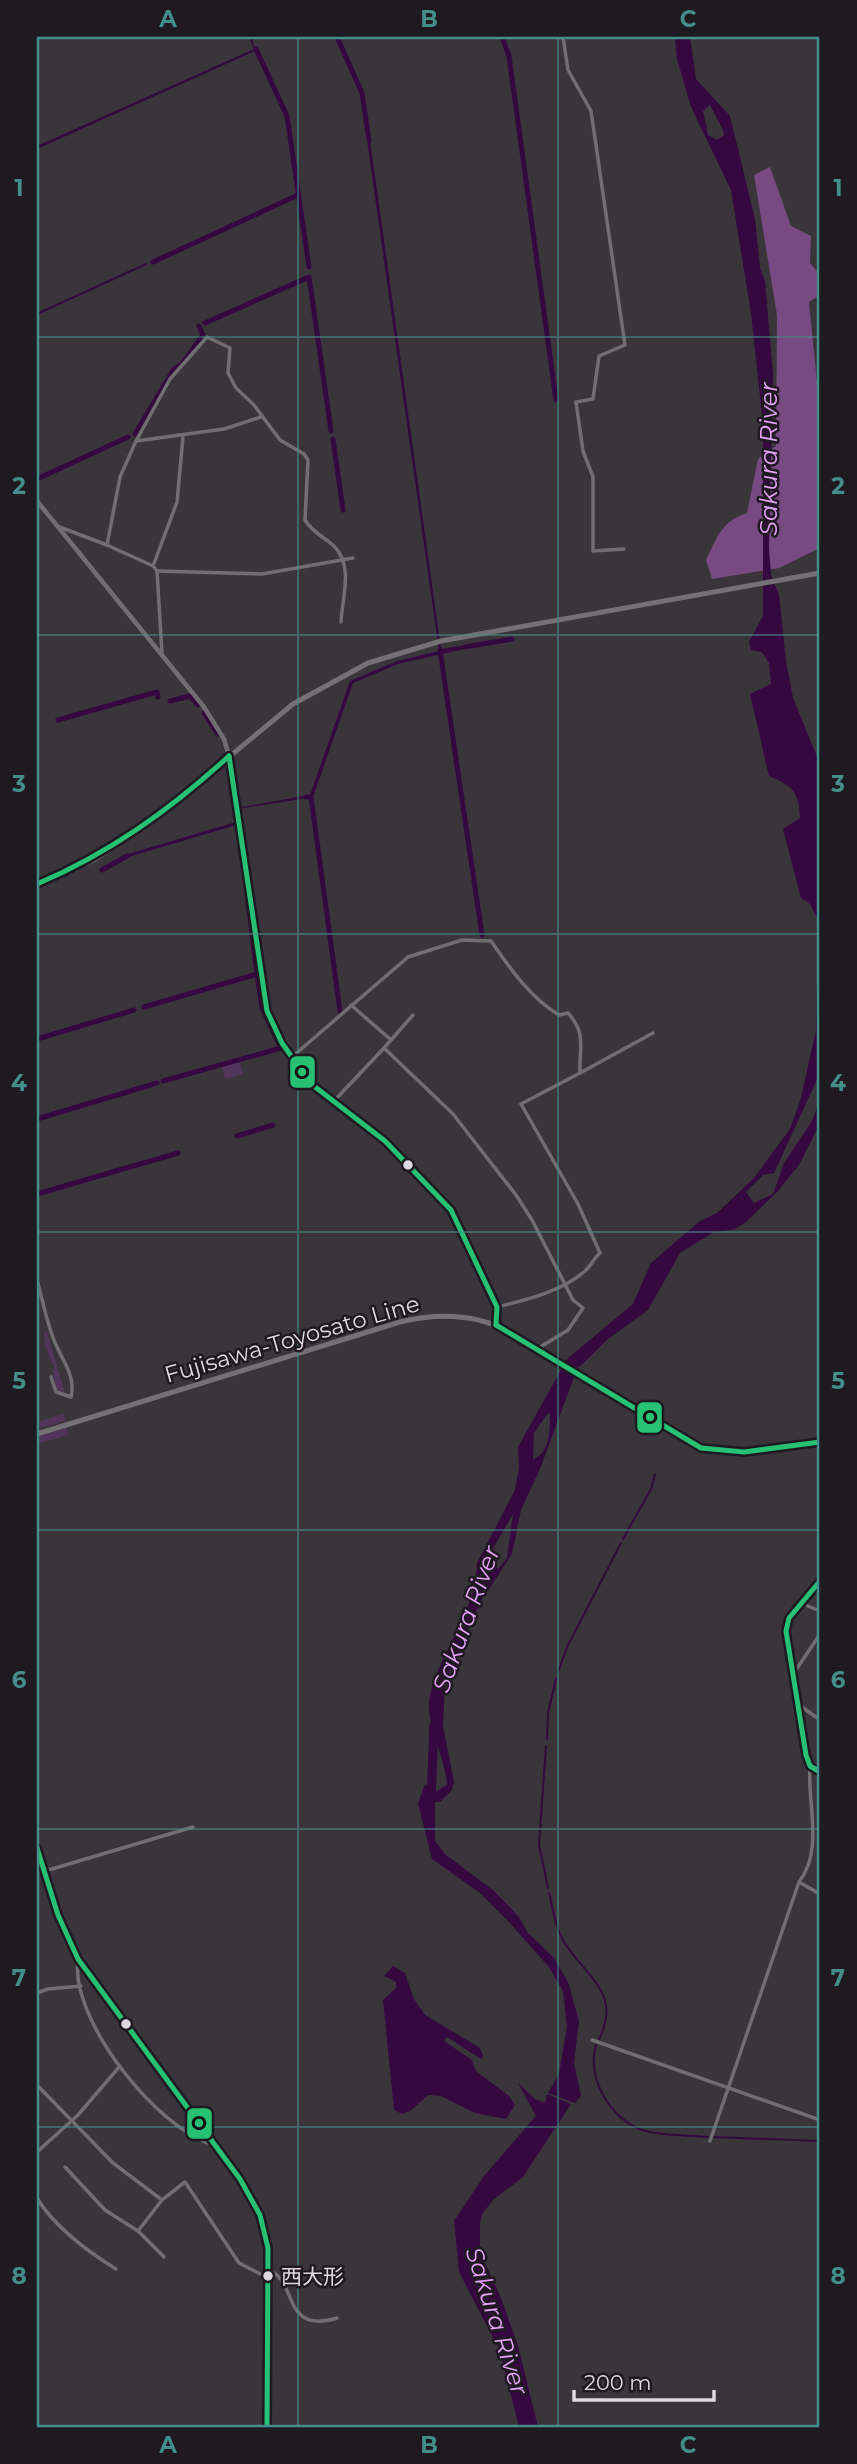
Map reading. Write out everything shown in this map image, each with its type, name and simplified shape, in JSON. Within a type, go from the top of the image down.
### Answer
[{"type":"highway","points":[[37,1847],[40,1870],[78,1959],[240,2179],[260,2215],[269,2275],[267,2427]]},
{"type":"main road","points":[[37,884],[94,860],[142,829],[262,727],[307,694],[368,663],[437,642],[820,573]]},
{"type":"main road","name":"Fujisawa-Toyosato Line","points":[[37,1434],[418,1317],[456,1316],[496,1325],[693,1445],[728,1453],[820,1442]]},
{"type":"street","points":[[563,37],[568,70],[591,111],[625,345],[599,356],[593,399],[576,402],[583,451],[593,477],[593,551],[624,549]]},
{"type":"street","points":[[107,545],[120,477],[136,441],[170,379],[207,337],[230,348],[227,364],[230,380],[280,440],[304,454],[308,460],[304,520],[336,548],[342,560],[346,589],[341,622]]},
{"type":"street","points":[[136,441],[183,437],[224,429],[261,417]]},
{"type":"street","points":[[153,566],[177,502],[183,437]]},
{"type":"street","points":[[37,501],[215,722],[229,755],[264,1000],[292,1058],[310,1083],[385,1141],[446,1204],[458,1223],[497,1307],[496,1325]]},
{"type":"street","points":[[55,525],[153,566],[157,571],[162,654]]},
{"type":"street","points":[[157,571],[244,576],[353,558]]},
{"type":"street","points":[[292,1058],[408,957],[462,940],[491,941],[520,983],[551,1011],[559,1015],[568,1013],[577,1023],[582,1034],[580,1073]]},
{"type":"street","points":[[351,1006],[390,1040]]},
{"type":"street","points":[[332,1102],[413,1015]]},
{"type":"street","points":[[497,1307],[529,1299],[564,1284],[586,1270],[600,1253],[578,1204],[521,1104],[653,1033]]},
{"type":"street","points":[[384,1048],[453,1114],[516,1195],[533,1220],[573,1300],[583,1308],[568,1330],[539,1350]]},
{"type":"street","points":[[37,1280],[56,1345],[66,1362],[72,1385],[71,1396],[56,1392],[51,1377]]},
{"type":"street","points":[[710,2141],[799,1882],[808,1866],[812,1839],[810,1766],[795,1702],[786,1623],[820,1581]]},
{"type":"street","points":[[803,1604],[820,1611]]},
{"type":"street","points":[[791,1676],[808,1656],[820,1634]]},
{"type":"street","points":[[795,1702],[820,1720]]},
{"type":"street","points":[[810,1766],[820,1772]]},
{"type":"street","points":[[40,1870],[193,1827]]},
{"type":"street","points":[[799,1882],[820,1894]]},
{"type":"street","points":[[78,1959],[81,1986],[93,2024],[120,2066],[144,2097],[173,2124],[215,2146]]},
{"type":"street","points":[[37,1993],[48,1989],[81,1986]]},
{"type":"street","points":[[592,2040],[820,2120]]},
{"type":"street","points":[[37,2152],[72,2120],[120,2066]]},
{"type":"street","points":[[37,2085],[113,2163],[162,2200]]},
{"type":"street","points":[[65,2166],[105,2210],[138,2231],[164,2257]]},
{"type":"street","points":[[138,2231],[162,2200],[185,2182],[239,2263],[260,2277],[278,2276],[286,2292],[308,2321],[315,2323],[338,2318]]},
{"type":"street","points":[[37,2198],[56,2222],[91,2253],[116,2269]]},
{"type":"shaded area","points":[[770,167],[791,226],[811,236],[810,263],[820,275],[820,295],[809,302],[820,412],[820,548],[779,568],[712,579],[706,560],[717,537],[731,521],[747,513],[758,459],[776,446],[777,315],[754,175]]},
{"type":"shaded area","points":[[240,1062],[243,1074],[225,1079],[222,1067]]},
{"type":"shaded area","points":[[44,1332],[47,1332],[65,1393],[57,1391],[52,1370],[55,1369],[45,1346]]},
{"type":"shaded area","points":[[63,1414],[66,1421],[37,1429],[37,1422]]},
{"type":"shaded area","points":[[67,1428],[68,1435],[37,1444],[37,1437]]},
{"type":"water","points":[[249,37],[252,37],[255,51],[37,149],[37,146],[254,49]]},
{"type":"water","points":[[675,37],[690,37],[696,79],[730,116],[755,219],[760,268],[765,281],[773,374],[769,548],[771,575],[779,595],[793,698],[820,764],[820,1073],[774,1173],[763,1175],[746,1192],[754,1203],[773,1194],[784,1163],[812,1121],[820,1100],[820,1123],[799,1165],[778,1191],[735,1229],[714,1232],[680,1253],[648,1310],[608,1339],[577,1369],[540,1469],[521,1510],[512,1554],[481,1601],[445,1682],[443,1726],[454,1782],[452,1790],[440,1802],[435,1802],[435,1841],[445,1854],[494,1891],[519,1917],[528,1933],[554,1958],[568,1982],[579,2021],[574,2063],[581,2096],[575,2103],[548,2093],[559,2074],[567,2027],[563,1991],[549,1967],[480,1893],[432,1859],[418,1803],[425,1784],[435,1792],[447,1785],[432,1728],[430,1695],[471,1598],[477,1563],[515,1490],[519,1468],[518,1447],[567,1359],[633,1304],[651,1263],[700,1221],[717,1213],[754,1178],[790,1129],[801,1098],[816,1030],[818,920],[810,904],[801,898],[783,829],[800,818],[798,802],[789,787],[769,776],[750,694],[771,684],[769,663],[762,652],[751,650],[749,642],[763,616],[763,424],[751,313],[731,190],[691,107],[677,59]],"holes":[[[710,105],[723,130],[724,135],[717,140],[708,135],[703,111]],[[548,1413],[550,1414],[546,1446],[543,1452],[533,1459],[534,1433]],[[513,1514],[507,1558],[498,1569],[488,1561]]]},
{"type":"water","points":[[367,140],[370,140],[441,649],[472,644],[473,647],[398,664],[353,683],[313,797],[238,809],[249,901],[246,901],[236,825],[122,859],[121,856],[236,822],[228,781],[231,779],[237,808],[310,795],[350,681],[397,661],[439,651]]},
{"type":"water","points":[[393,1966],[405,1973],[414,1999],[425,2015],[480,2048],[483,2056],[481,2059],[447,2037],[444,2041],[472,2060],[476,2071],[509,2096],[515,2105],[506,2119],[475,2113],[441,2096],[428,2095],[410,2111],[402,2114],[394,2110],[383,2000],[396,1988],[396,1982],[384,1976]]},
{"type":"water","points":[[518,2083],[535,2099],[545,2103],[547,2094],[571,2104],[523,2177],[494,2199],[482,2214],[480,2224],[480,2252],[501,2298],[518,2346],[538,2427],[519,2427],[500,2351],[459,2272],[454,2221],[484,2176],[536,2116]]},
{"type":"waterway","points":[[337,37],[362,93],[369,140]]},
{"type":"waterway","points":[[502,37],[509,56],[556,400]]},
{"type":"waterway","points":[[256,49],[287,116],[309,267]]},
{"type":"waterway","points":[[153,262],[298,195]]},
{"type":"waterway","points":[[37,314],[146,264]]},
{"type":"waterway","points":[[205,323],[309,277],[331,431]]},
{"type":"waterway","points":[[135,434],[174,369],[182,364],[203,335],[199,326]]},
{"type":"waterway","points":[[37,479],[128,437]]},
{"type":"waterway","points":[[333,439],[343,510]]},
{"type":"waterway","points":[[465,647],[512,639]]},
{"type":"waterway","points":[[440,650],[482,935]]},
{"type":"waterway","points":[[58,720],[157,692],[158,697]]},
{"type":"waterway","points":[[170,701],[190,696],[198,705]]},
{"type":"waterway","points":[[204,713],[218,734]]},
{"type":"waterway","points":[[306,797],[311,797],[340,1011]]},
{"type":"waterway","points":[[102,870],[127,856]]},
{"type":"waterway","points":[[144,1007],[257,974],[248,901]]},
{"type":"waterway","points":[[163,1081],[281,1048],[262,1008],[257,974]]},
{"type":"waterway","points":[[37,1039],[134,1010]]},
{"type":"waterway","points":[[37,1119],[157,1083]]},
{"type":"waterway","points":[[237,1136],[273,1125]]},
{"type":"waterway","points":[[37,1194],[178,1153]]},
{"type":"waterway","points":[[623,1539],[651,1489],[655,1474]]},
{"type":"waterway","points":[[558,1672],[568,1645],[621,1543]]},
{"type":"waterway","points":[[547,1739],[548,1713],[556,1679]]},
{"type":"waterway","name":"Sakura River","points":[[431,1801],[434,1725]]},
{"type":"waterway","points":[[546,1746],[539,1845],[548,1888]]},
{"type":"waterway","points":[[549,1893],[560,1935],[604,1997],[605,2023],[599,2039]]},
{"type":"waterway","points":[[596,2045],[594,2070],[598,2083],[603,2095],[620,2117],[630,2125],[649,2132],[708,2137]]},
{"type":"waterway","points":[[713,2137],[820,2141]]},
{"type":"transit line","name":"O","points":[[229,756],[267,1011],[282,1043],[310,1083],[385,1141],[451,1210],[497,1307],[496,1325]]},
{"type":"transit line","name":"O","points":[[37,884],[115,844],[162,812],[229,756]]},
{"type":"transit line","name":"O","points":[[496,1325],[701,1448],[744,1452],[820,1442]]},
{"type":"transit line","name":"O","points":[[820,1581],[789,1618],[786,1631],[806,1755],[810,1766],[820,1772]]},
{"type":"transit line","name":"O","points":[[37,1848],[58,1915],[78,1959],[240,2179],[260,2215],[268,2248],[267,2427]]},
{"type":"place","name":"西大形","points":[[268,2276]]}]
